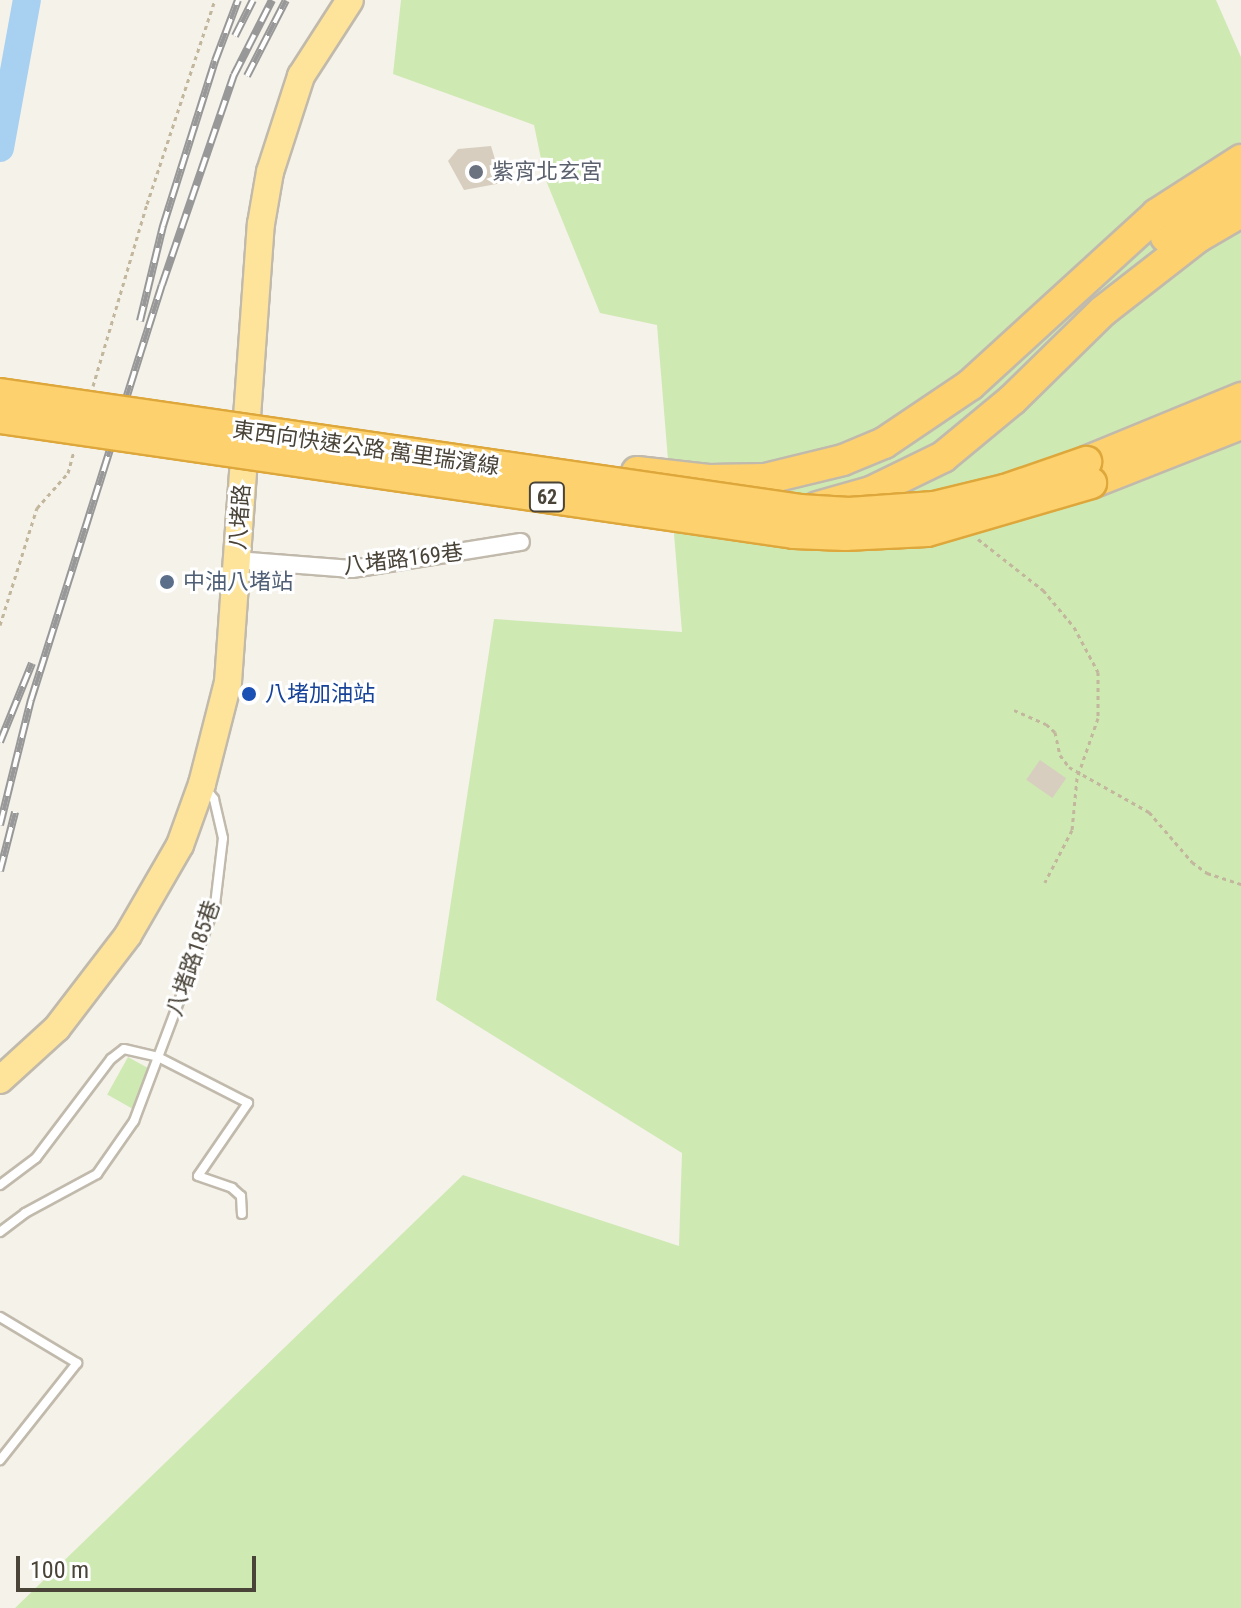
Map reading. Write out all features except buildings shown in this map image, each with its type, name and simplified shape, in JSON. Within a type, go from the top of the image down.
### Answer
[{"type":"highway","points":[[370,449],[709,480],[765,479],[798,473],[884,443],[948,401],[970,385],[1157,214],[1241,160]]},
{"type":"highway","points":[[0,429],[663,514],[781,497],[862,476],[909,454],[974,406],[1120,271],[1203,209],[1241,188]]},
{"type":"highway","points":[[0,409],[663,514],[713,525],[762,519],[841,503],[914,474],[977,432],[1103,311],[1198,237],[1241,212]]},
{"type":"highway","name":"東西向快速公路 萬里瑞濱線","points":[[0,394],[800,510],[849,513],[964,501],[1158,458],[1241,424]]},
{"type":"highway","name":"東西向快速公路 萬里瑞濱線","points":[[0,418],[794,533],[927,531],[1089,472],[1241,398]]},
{"type":"highway","points":[[1158,458],[1241,435]]},
{"type":"main road","name":"八堵路","points":[[0,1057],[44,1016],[113,925],[164,837],[185,779],[210,679],[244,222],[252,168],[285,69],[328,0]]},
{"type":"main road","name":"八堵路","points":[[0,1080],[57,1028],[128,935],[180,845],[228,682],[261,224],[270,172],[301,76],[350,0]]},
{"type":"street","name":"八堵路169巷","points":[[236,560],[352,569],[521,542]]},
{"type":"lane","name":"八堵路185巷","points":[[0,1232],[25,1213],[97,1174],[134,1121],[215,905],[223,838],[214,799],[198,783]]},
{"type":"lane","points":[[0,1185],[36,1158],[111,1059],[124,1049],[158,1057],[248,1103],[198,1176],[232,1188],[241,1196],[242,1214]]},
{"type":"lane","points":[[0,1317],[77,1363],[0,1460]]},
{"type":"path","points":[[90,399],[147,204],[215,0]]},
{"type":"path","points":[[0,625],[37,508],[68,473],[77,443]]},
{"type":"path","points":[[977,538],[1043,590],[1074,627],[1095,663],[1100,691],[1098,718],[1078,773],[1072,830],[1045,882]]},
{"type":"path","points":[[1014,710],[1046,724],[1055,732],[1064,761],[1078,773],[1149,812],[1192,862],[1207,873],[1241,884]]},
{"type":"green space","points":[[401,0],[1216,0],[1241,57],[1241,1608],[15,1608],[463,1175],[679,1246],[682,1153],[436,1000],[494,619],[682,632],[657,325],[600,313],[545,178],[534,125],[393,74]]},
{"type":"green space","points":[[128,1057],[153,1071],[133,1109],[107,1095]]},
{"type":"waterway","points":[[0,148],[27,0]]},
{"type":"railway","points":[[140,321],[163,226],[215,61],[238,0]]},
{"type":"railway","points":[[235,36],[253,0]]},
{"type":"railway","points":[[0,825],[31,700],[162,285],[234,75],[272,0]]},
{"type":"railway","points":[[247,76],[286,0]]},
{"type":"railway","points":[[0,742],[32,663]]},
{"type":"railway","points":[[0,871],[15,812]]},
{"type":"place","name":"紫宵北玄宮","points":[[476,172]]},
{"type":"place","name":"中油八堵站","points":[[167,582]]},
{"type":"place","name":"八堵加油站","points":[[249,694]]}]
